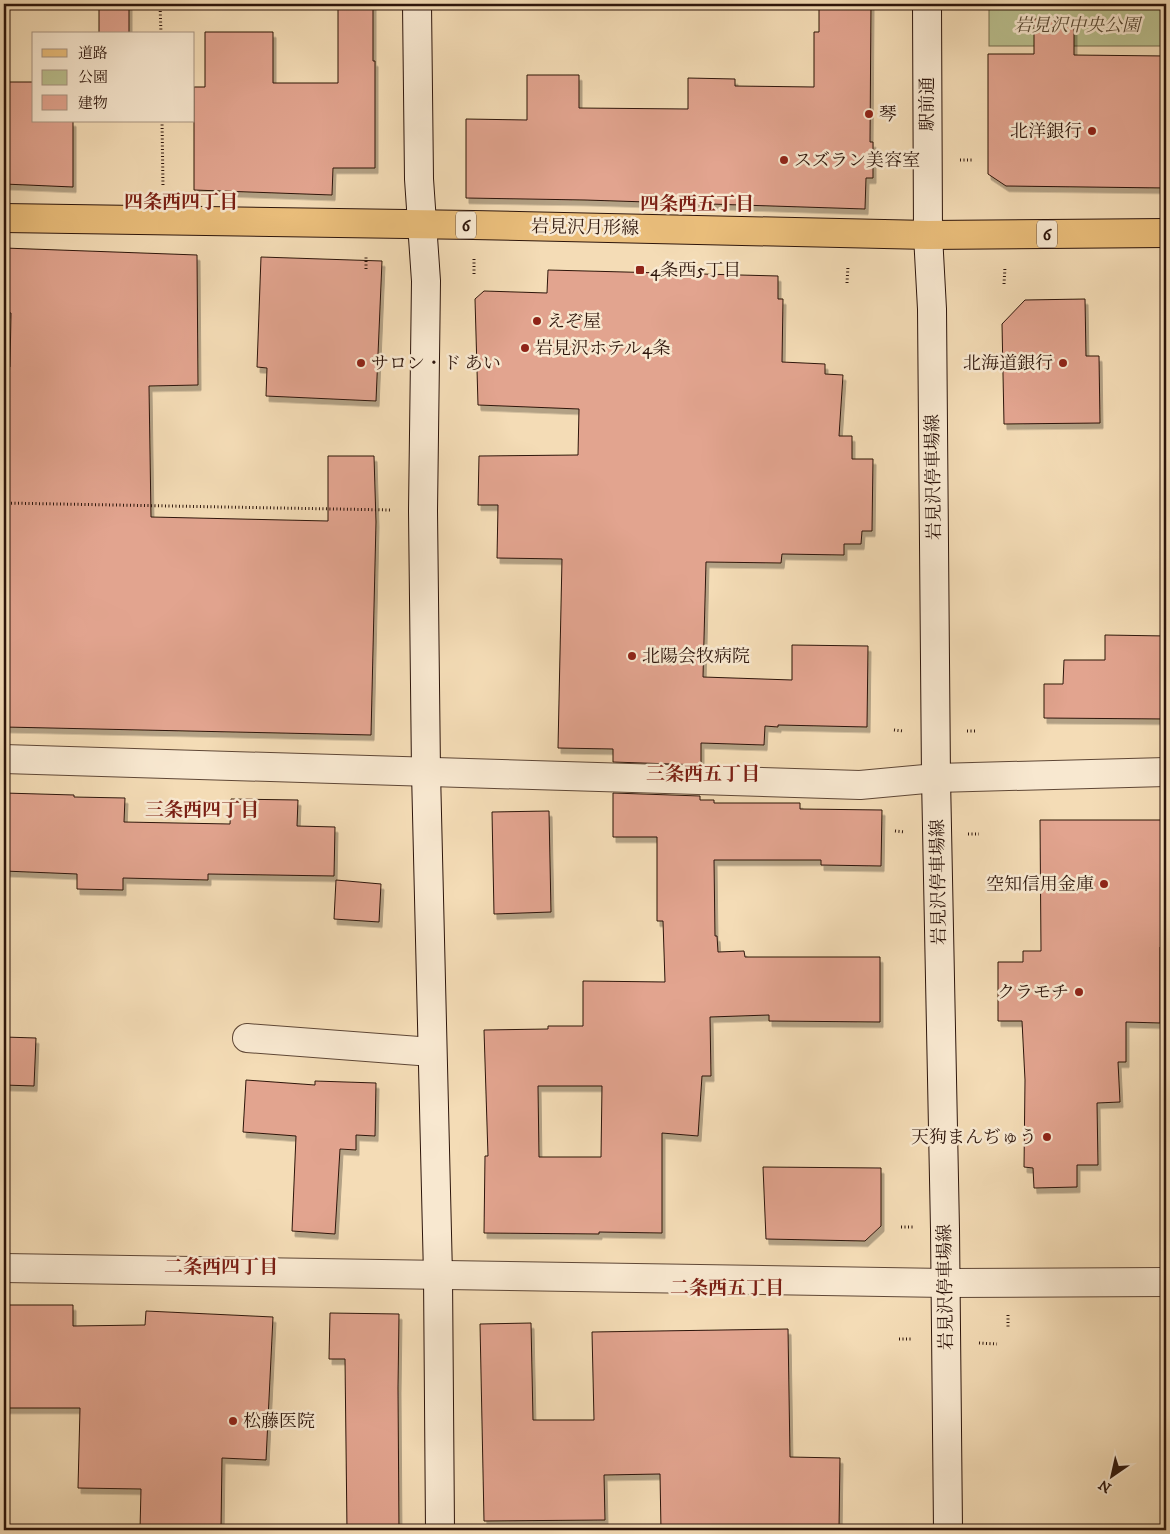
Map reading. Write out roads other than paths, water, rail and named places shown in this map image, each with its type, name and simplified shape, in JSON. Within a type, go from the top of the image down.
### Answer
[{"type":"main road","name":"岩見沢月形線","points":[[4,218],[421,224],[928,235],[1166,232]]},
{"type":"street","points":[[417,4],[419,179],[426,281],[423,511],[426,772],[438,1275],[440,1530]]},
{"type":"street","name":"駅前通","points":[[927,4],[928,235]]},
{"type":"street","name":"岩見沢停車場線","points":[[928,235],[932,309],[936,778],[948,1530]]},
{"type":"street","points":[[4,759],[860,785],[936,778],[1166,772]]},
{"type":"street","points":[[247,1038],[432,1052]]},
{"type":"street","points":[[4,1268],[945,1283],[1166,1282]]},
{"type":"place","name":"琴","points":[[869,114]]},
{"type":"place","name":"北洋銀行","points":[[1092,131]]},
{"type":"place","name":"スズラン美容室","points":[[784,160]]},
{"type":"place","name":"4条西5丁目","points":[[640,270]]},
{"type":"place","name":"えぞ屋","points":[[537,321]]},
{"type":"place","name":"岩見沢ホテル4条","points":[[525,348]]},
{"type":"place","name":"サロン・ド あい","points":[[361,363]]},
{"type":"place","name":"北海道銀行","points":[[1063,363]]},
{"type":"place","name":"北陽会牧病院","points":[[632,656]]},
{"type":"place","name":"空知信用金庫","points":[[1104,884]]},
{"type":"place","name":"クラモチ","points":[[1079,992]]},
{"type":"place","name":"天狗まんぢゅう","points":[[1047,1137]]},
{"type":"place","name":"松藤医院","points":[[233,1421]]},
{"type":"district","name":"四条西四丁目","points":[[181,201]]},
{"type":"district","name":"四条西五丁目","points":[[697,203]]},
{"type":"district","name":"三条西五丁目","points":[[703,773]]},
{"type":"district","name":"三条西四丁目","points":[[202,809]]},
{"type":"district","name":"二条西四丁目","points":[[221,1266]]},
{"type":"district","name":"二条西五丁目","points":[[727,1287]]},
{"type":"park label","name":"岩見沢中央公園","points":[[1077,25]]}]
